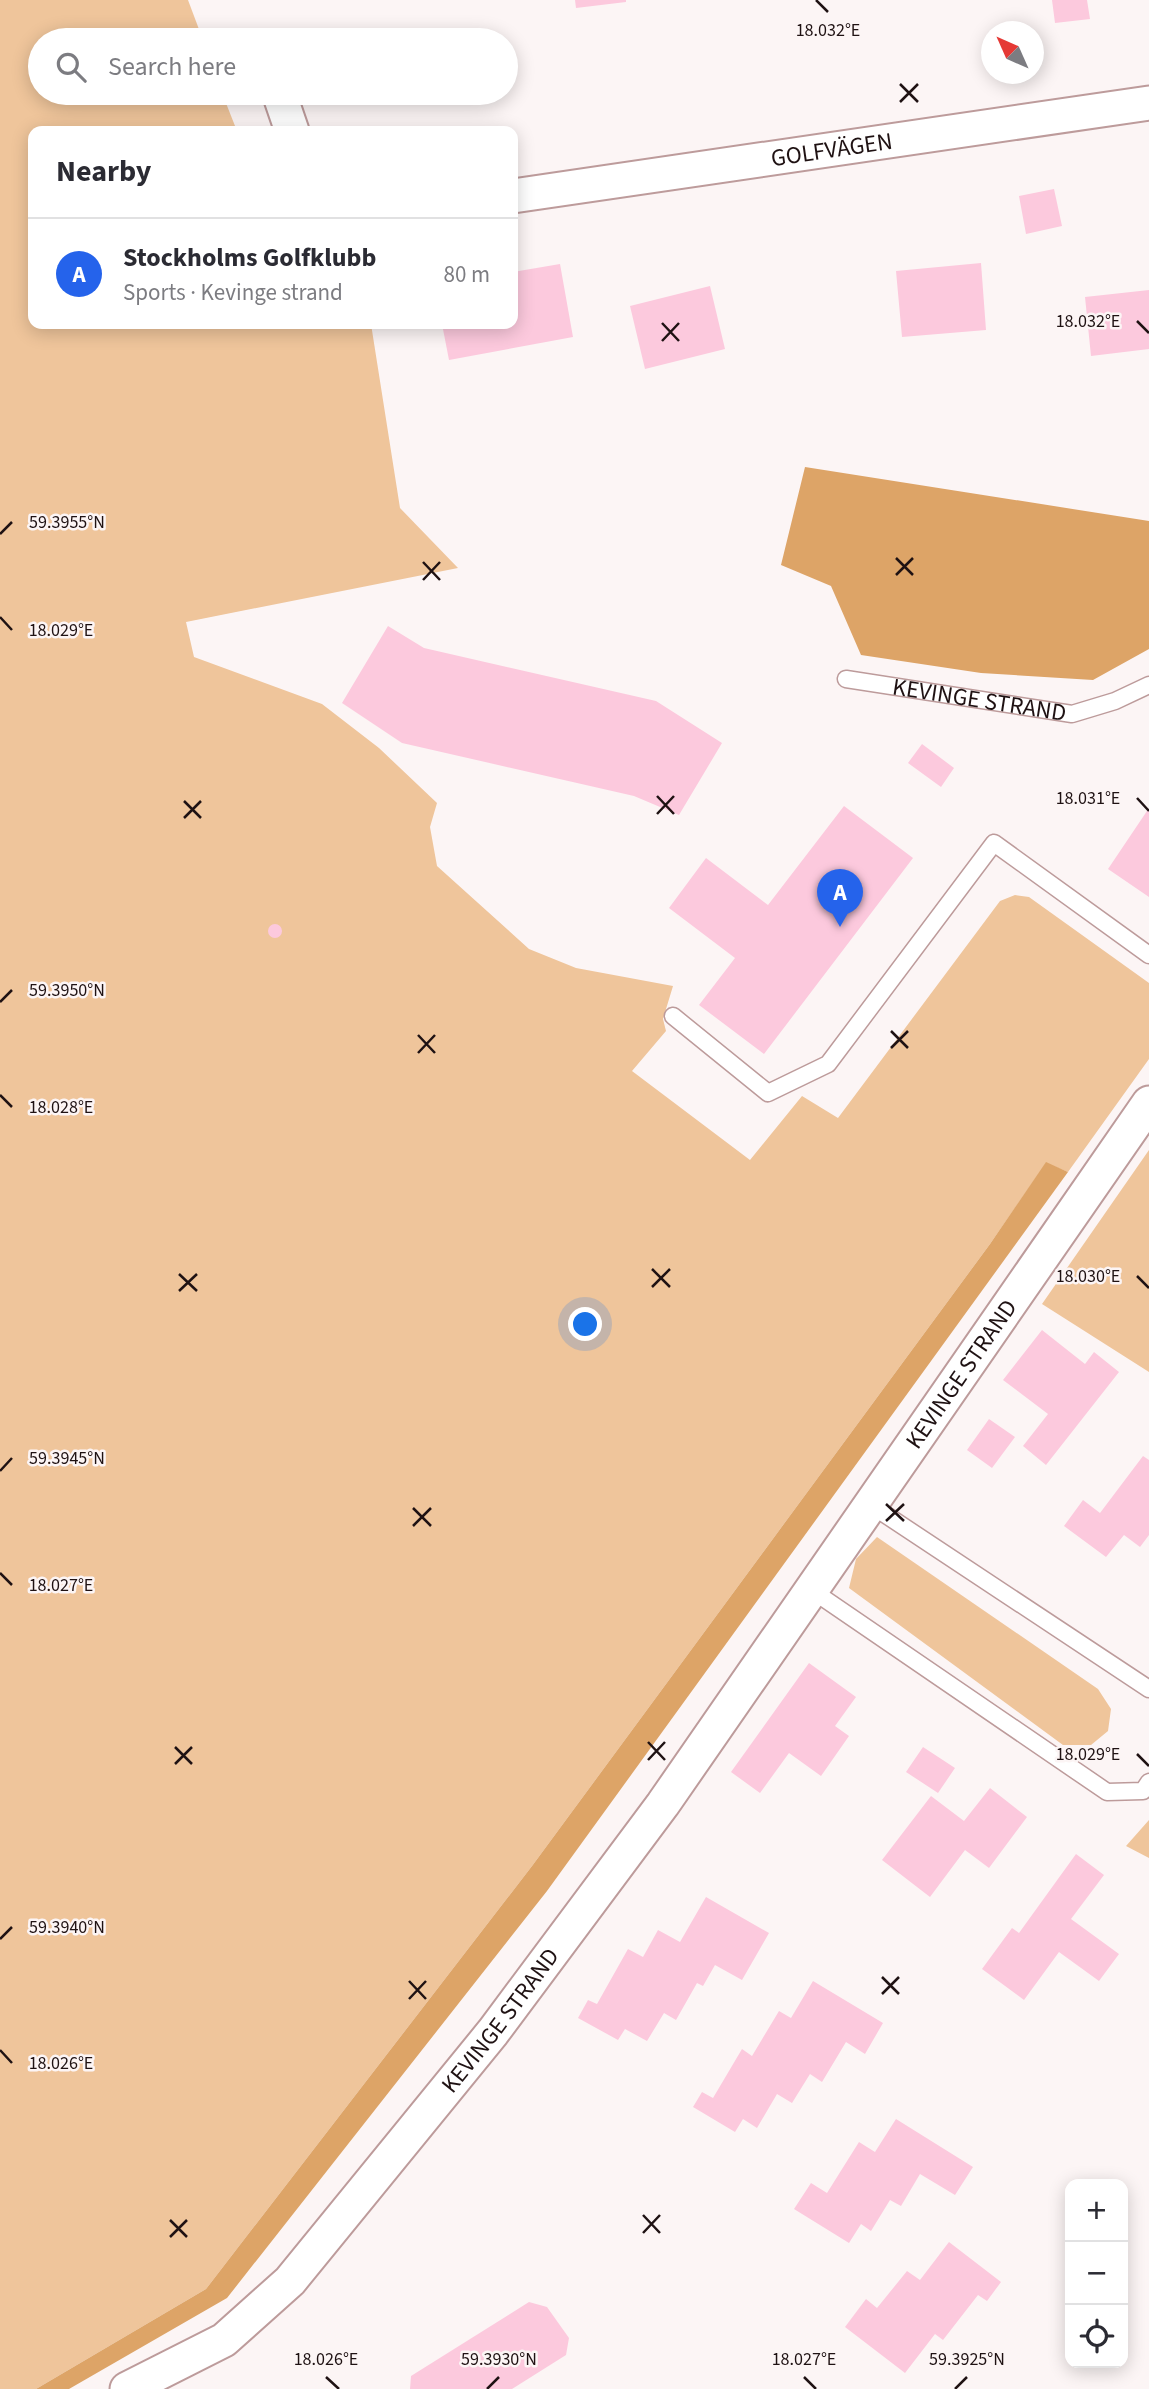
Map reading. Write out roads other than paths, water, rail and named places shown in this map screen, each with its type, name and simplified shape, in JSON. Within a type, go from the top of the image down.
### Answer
[{"type":"street","name":"GOLFVÄGEN","points":[[518,195],[1149,103]]},
{"type":"street","points":[[283,105],[290,126]]},
{"type":"street","name":"KEVINGE STRAND","points":[[127,2389],[224,2340],[290,2281],[493,2032],[663,1804],[1149,1103]]},
{"type":"lane","name":"KEVINGE STRAND","points":[[846,679],[1072,714],[1115,701],[1149,685]]},
{"type":"lane","points":[[673,1016],[768,1093],[828,1064],[994,843],[1149,955]]},
{"type":"lane","points":[[871,1505],[1149,1689]]},
{"type":"lane","points":[[813,1591],[1107,1791],[1143,1791],[1149,1782]]},
{"type":"place","name":"Stockholms Golfklubb","points":[[840,927]]}]
